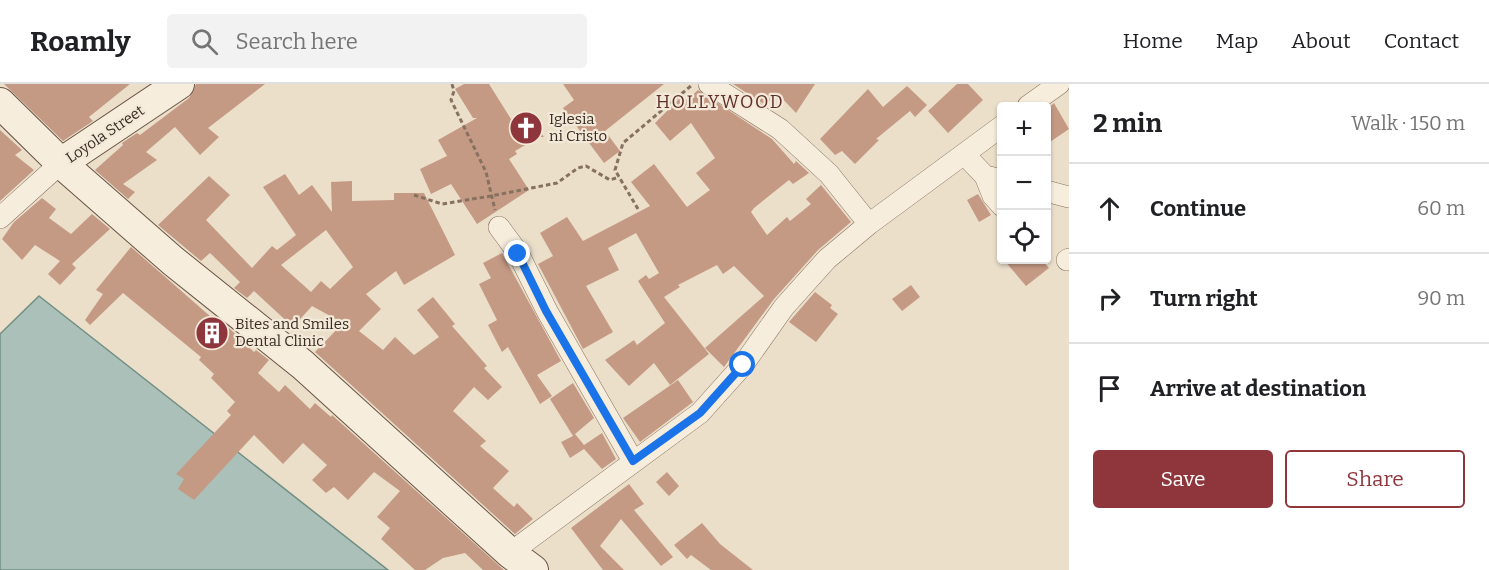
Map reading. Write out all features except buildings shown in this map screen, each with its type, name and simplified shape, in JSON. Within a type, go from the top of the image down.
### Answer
[{"type":"street","points":[[709,84],[780,129],[830,174],[869,224]]},
{"type":"street","points":[[1034,102],[1059,84]]},
{"type":"street","name":"Loyola Street","points":[[61,163],[162,88]]},
{"type":"street","points":[[0,103],[61,163],[173,261],[303,365],[522,562],[633,461],[700,413],[743,365],[798,291],[827,259],[869,224],[997,130]]},
{"type":"street","points":[[964,154],[994,178],[993,196],[997,200]]},
{"type":"street","points":[[0,218],[61,163]]},
{"type":"street","points":[[1051,193],[1069,197]]},
{"type":"street","points":[[499,227],[518,254],[546,311],[633,461]]},
{"type":"path","points":[[452,84],[454,91],[451,100],[486,172],[499,227]]},
{"type":"path","points":[[638,209],[615,171],[623,142],[693,84]]},
{"type":"path","points":[[414,195],[442,204],[491,196],[557,183],[578,168],[586,166],[610,180],[619,177]]},
{"type":"water","points":[[39,296],[388,570],[0,570],[0,334]]},
{"type":"place","name":"Iglesia ni Cristo","points":[[526,128]]},
{"type":"place","name":"Bites and Smiles Dental Clinic","points":[[212,333]]},
{"type":"district","name":"HOLLYWOOD","points":[[720,102]]},
{"type":"route","points":[[518,254],[546,311],[633,461],[700,413],[743,365]]}]
